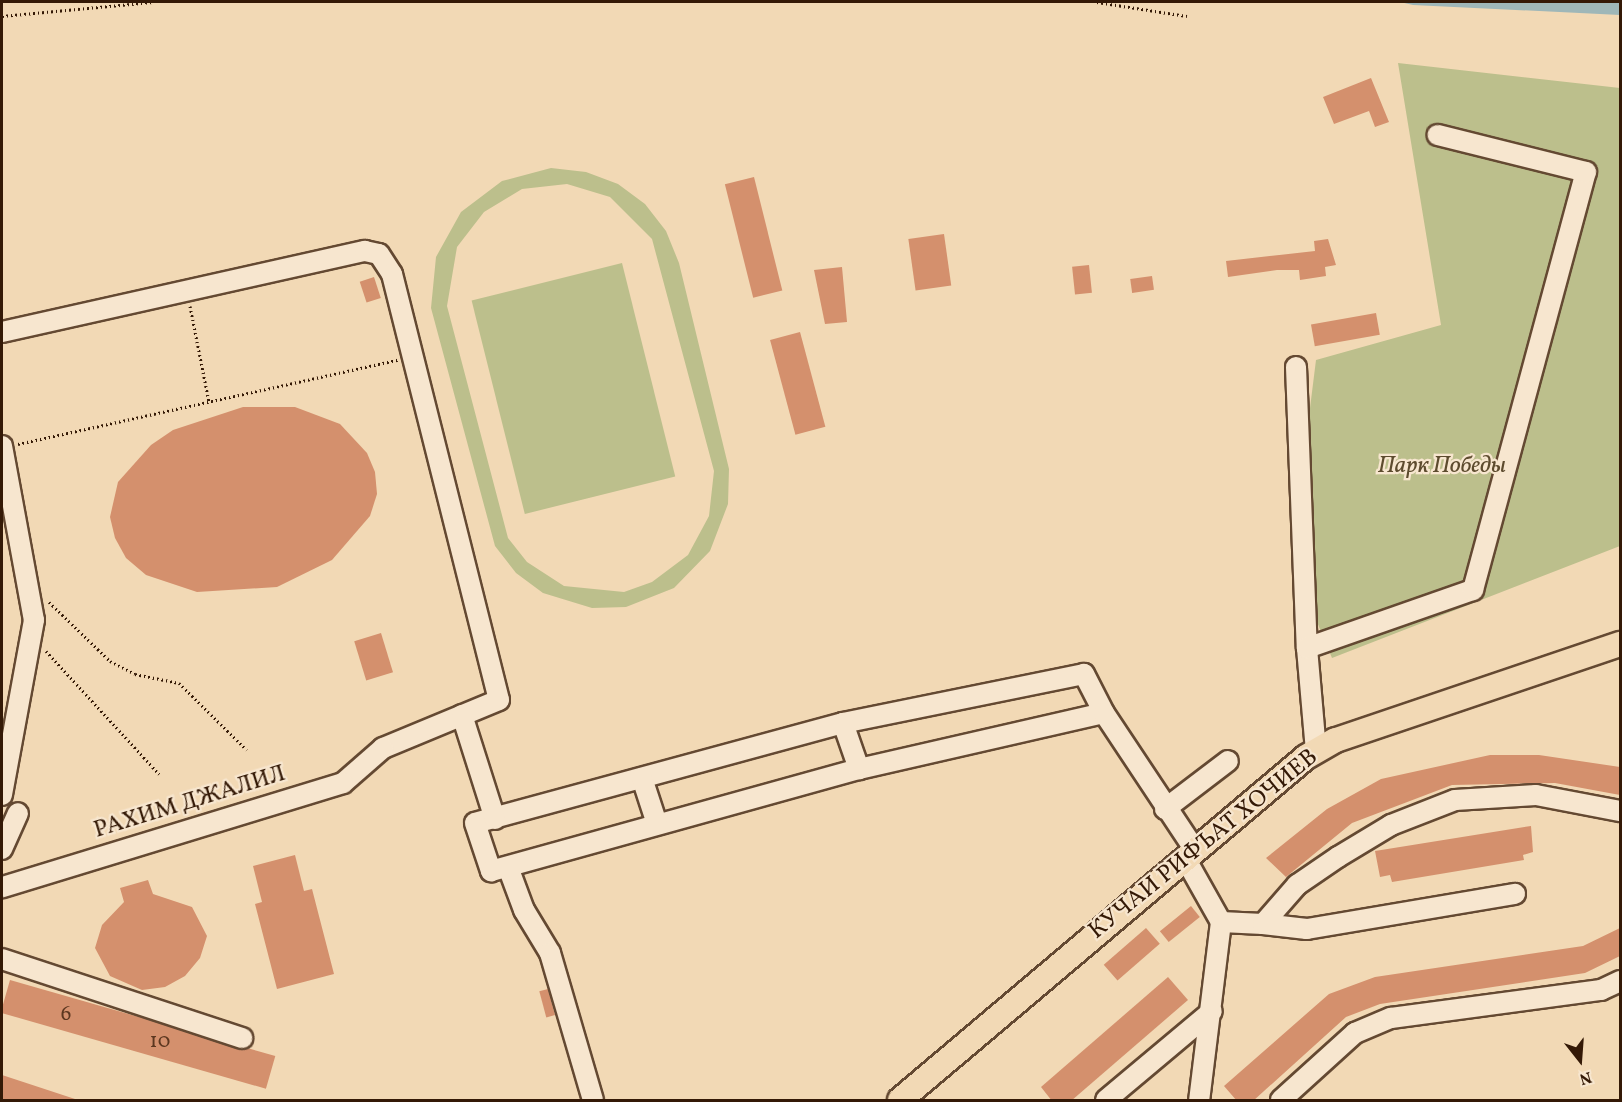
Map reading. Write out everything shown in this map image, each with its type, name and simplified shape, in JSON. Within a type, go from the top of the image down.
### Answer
[{"type":"main road","name":"КУЧАИ РИФЪАТ ХОЧИЕВ","points":[[900,1101],[1190,854],[1316,751],[1620,644]]},
{"type":"street","points":[[1307,648],[1473,590],[1586,172],[1438,135]]},
{"type":"street","points":[[2,332],[365,251],[379,254],[392,274],[412,357]]},
{"type":"street","name":"РАХИМ ДЖАЛИЛ","points":[[2,887],[344,783],[383,748],[499,700],[412,357]]},
{"type":"street","points":[[1296,368],[1307,648],[1316,751]]},
{"type":"street","points":[[2,447],[30,581],[33,636],[2,795]]},
{"type":"street","points":[[1104,712],[859,769],[491,871],[476,823],[843,723],[1084,674],[1104,712],[1165,809],[1190,854],[1221,922],[1212,1011],[1199,1101]]},
{"type":"street","points":[[462,716],[495,819]]},
{"type":"street","points":[[843,723],[859,769]]},
{"type":"street","points":[[1165,809],[1228,761]]},
{"type":"street","points":[[642,778],[657,824]]},
{"type":"street","points":[[1263,924],[1297,885],[1426,809],[1455,800],[1536,795],[1620,810]]},
{"type":"street","points":[[2,849],[18,813]]},
{"type":"street","points":[[508,867],[524,910],[550,953],[593,1101]]},
{"type":"street","points":[[1221,922],[1307,929],[1515,894]]},
{"type":"street","points":[[2,959],[242,1038]]},
{"type":"street","points":[[1281,1101],[1355,1033],[1391,1017],[1601,990],[1620,981]]},
{"type":"street","points":[[1106,1101],[1212,1011]]},
{"type":"path","points":[[2,16],[152,2]]},
{"type":"path","points":[[1097,2],[1187,16]]},
{"type":"path","points":[[186,290],[209,402]]},
{"type":"path","points":[[2,447],[412,357]]},
{"type":"path","points":[[30,581],[110,661],[135,675],[179,683],[247,750]]},
{"type":"path","points":[[33,636],[159,774]]},
{"type":"green space","name":"Парк Победы","points":[[1398,63],[1620,88],[1620,546],[1332,658],[1291,560],[1316,360],[1441,325]]},
{"type":"green space","points":[[551,168],[586,172],[618,184],[645,204],[666,231],[679,263],[729,469],[728,504],[710,551],[674,588],[626,607],[592,608],[543,593],[516,573],[495,546],[431,308],[436,257],[461,212],[502,181]],"holes":[[[567,184],[610,197],[652,239],[714,471],[709,516],[688,555],[652,582],[624,592],[564,586],[527,562],[508,538],[447,306],[457,247],[484,212],[522,189]]]},
{"type":"green space","points":[[622,263],[675,476],[525,514],[472,300]]},
{"type":"water","points":[[1400,2],[1620,2],[1620,15],[1413,5]]},
{"type":"building","points":[[1371,78],[1389,122],[1375,127],[1369,111],[1334,124],[1323,97]]},
{"type":"building","points":[[754,177],[782,291],[753,298],[725,184]]},
{"type":"building","points":[[944,234],[951,285],[916,291],[908,239]]},
{"type":"building","points":[[1328,239],[1336,265],[1325,267],[1326,276],[1300,280],[1299,270],[1277,270],[1228,277],[1226,261],[1315,251],[1314,241]]},
{"type":"building","points":[[1089,265],[1092,293],[1075,295],[1072,267]]},
{"type":"building","points":[[842,267],[847,322],[825,324],[814,270]]},
{"type":"building","points":[[1152,276],[1154,290],[1132,293],[1130,279]]},
{"type":"building","points":[[374,277],[381,298],[367,303],[360,282]]},
{"type":"building","points":[[1376,313],[1380,335],[1315,346],[1311,324]]},
{"type":"building","points":[[800,332],[825,427],[795,435],[770,340]]},
{"type":"building","points":[[243,407],[295,407],[340,424],[367,453],[375,472],[377,494],[370,516],[332,560],[277,587],[197,592],[146,575],[126,558],[115,538],[110,517],[118,482],[151,445],[173,430]]},
{"type":"building","points":[[381,633],[393,672],[366,680],[354,641]]},
{"type":"building","points":[[1490,755],[1539,755],[1620,767],[1620,795],[1555,783],[1452,785],[1352,823],[1286,877],[1266,858],[1327,809],[1381,779]]},
{"type":"building","points":[[1531,826],[1533,852],[1523,855],[1524,860],[1392,882],[1390,875],[1380,877],[1375,851]]},
{"type":"building","points":[[295,855],[304,891],[312,889],[334,974],[277,989],[255,904],[262,902],[253,866]]},
{"type":"building","points":[[148,880],[153,894],[192,907],[207,936],[200,958],[185,976],[165,987],[142,990],[110,976],[95,948],[102,925],[124,902],[120,888]]},
{"type":"building","points":[[1191,906],[1200,917],[1169,942],[1160,931]]},
{"type":"building","points":[[1146,928],[1160,944],[1118,981],[1104,965]]},
{"type":"building","points":[[1620,928],[1620,956],[1585,973],[1380,1004],[1346,1017],[1253,1101],[1237,1101],[1224,1086],[1329,994],[1375,977],[1583,946]]},
{"type":"building","points":[[1168,977],[1188,1000],[1071,1101],[1052,1101],[1041,1087]]},
{"type":"building","points":[[10,980],[275,1056],[266,1089],[2,1013]]},
{"type":"building","points":[[548,989],[555,1015],[546,1017],[539,991]]},
{"type":"building","points":[[2,1075],[75,1099],[74,1101],[2,1101]]}]
